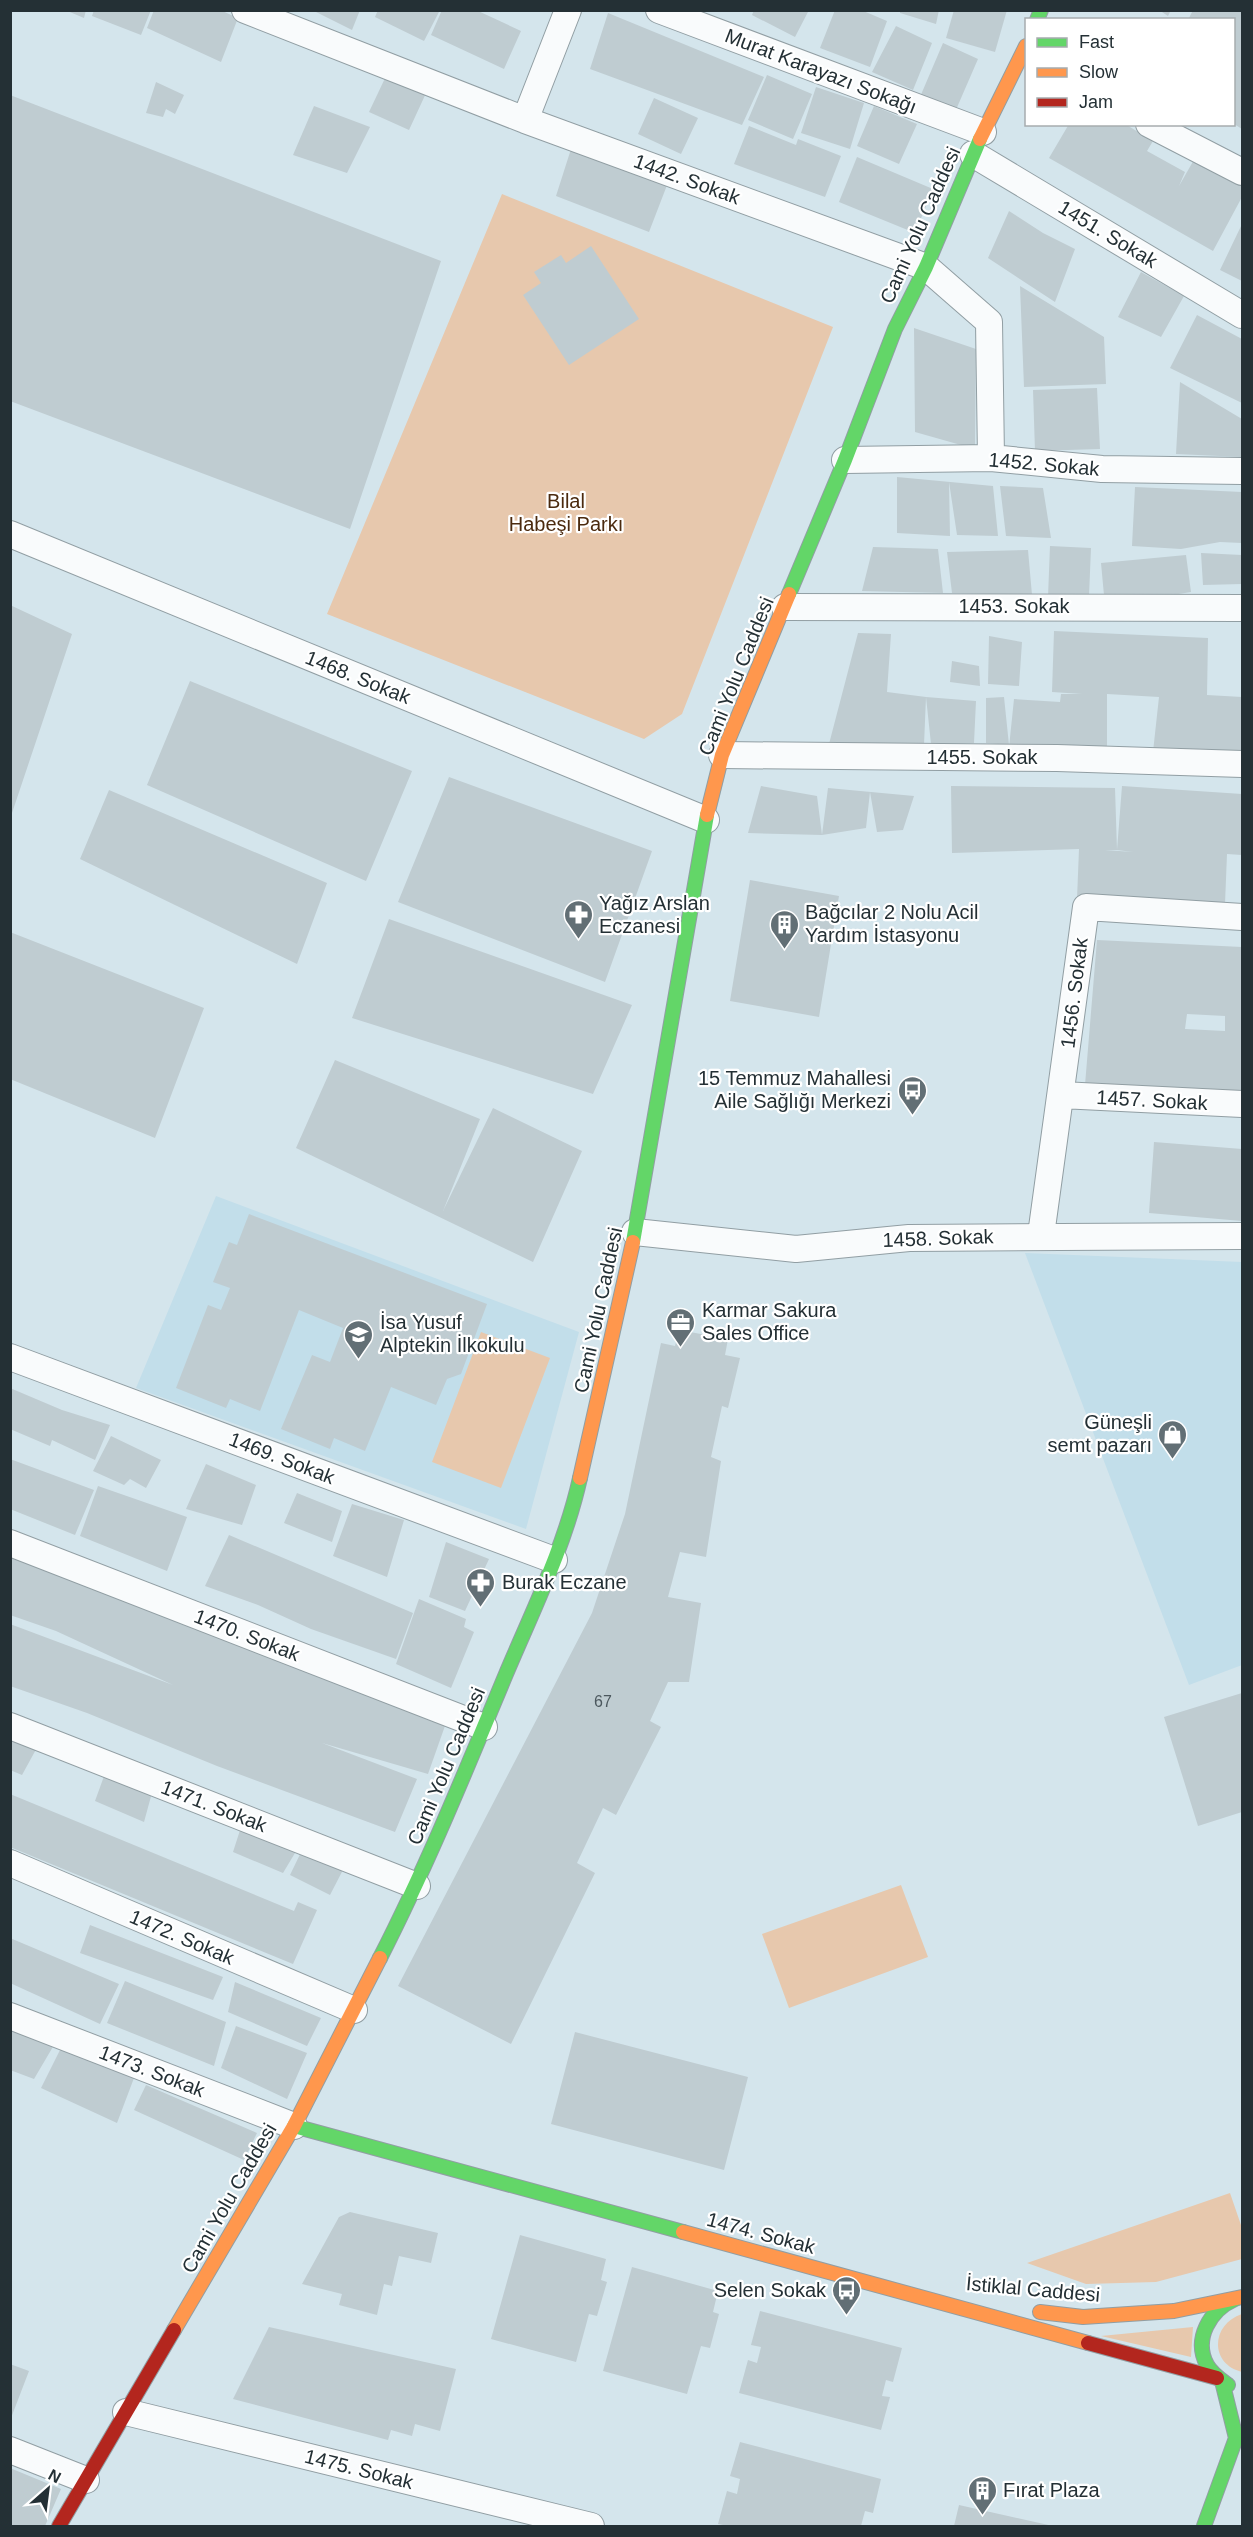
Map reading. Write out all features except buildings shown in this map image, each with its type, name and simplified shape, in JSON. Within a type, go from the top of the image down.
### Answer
[{"type":"street","name":"1442. Sokak","points":[[245,10],[525,120],[926,267],[989,322],[991,458]]},
{"type":"street","points":[[525,120],[568,10]]},
{"type":"street","name":"Murat Karayazı Sokağı","points":[[659,10],[978,143]]},
{"type":"street","name":"Cami Yolu Caddesi","points":[[59,2526],[294,2126],[354,2010],[417,1886],[554,1560],[576,1498],[635,1232],[706,820],[722,755],[845,460],[895,328],[926,267],[978,143],[1025,56]]},
{"type":"street","points":[[1153,126],[1242,172]]},
{"type":"street","name":"1451. Sokak","points":[[978,143],[1242,315]]},
{"type":"street","name":"1452. Sokak","points":[[845,460],[991,458],[1102,469],[1242,471]]},
{"type":"street","name":"1468. Sokak","points":[[10,534],[706,820]]},
{"type":"street","name":"1453. Sokak","points":[[785,607],[1242,608]]},
{"type":"street","name":"1455. Sokak","points":[[722,755],[1057,758],[1242,764]]},
{"type":"street","name":"1456. Sokak","points":[[1041,1235],[1086,907],[1242,917]]},
{"type":"street","name":"1457. Sokak","points":[[1061,1095],[1242,1104]]},
{"type":"street","name":"1458. Sokak","points":[[635,1232],[796,1249],[909,1238],[1041,1235],[1242,1236]]},
{"type":"street","name":"1469. Sokak","points":[[10,1357],[554,1560]]},
{"type":"street","name":"1470. Sokak","points":[[10,1543],[484,1727]]},
{"type":"street","name":"1471. Sokak","points":[[10,1726],[417,1886]]},
{"type":"street","name":"1472. Sokak","points":[[10,1863],[354,2010]]},
{"type":"street","name":"1473. Sokak","points":[[10,2016],[294,2126]]},
{"type":"street","name":"1474. Sokak","points":[[294,2126],[1220,2379],[1242,2390]]},
{"type":"street","points":[[1204,2526],[1236,2438],[1220,2379],[1208,2366],[1203,2352],[1203,2337],[1207,2322],[1222,2306],[1242,2297]]},
{"type":"street","name":"İstiklal Caddesi","points":[[927,2298],[1083,2317],[1174,2311],[1242,2297]]},
{"type":"street","name":"1475. Sokak","points":[[126,2412],[591,2526]]},
{"type":"street","points":[[10,2450],[86,2480]]},
{"type":"shaded area","name":"İsa Yusuf Alptekin İlkokulu","points":[[216,1196],[579,1332],[526,1529],[136,1388]]},
{"type":"shaded area","name":"Güneşli semt pazarı","points":[[1025,1253],[1242,1262],[1242,1665],[1189,1685]]},
{"type":"green space","name":"Bilal Habeşi Parkı","points":[[502,194],[833,327],[682,714],[644,739],[327,614]]},
{"type":"green space","points":[[481,1332],[550,1358],[501,1488],[432,1462]]},
{"type":"green space","points":[[901,1885],[928,1957],[789,2008],[762,1934]]},
{"type":"green space","points":[[1230,2193],[1242,2228],[1242,2259],[1156,2282],[1086,2284],[1027,2263]]},
{"type":"green space","points":[[1242,2314],[1242,2372],[1231,2368],[1224,2361],[1219,2353],[1218,2344],[1224,2326]]},
{"type":"green space","points":[[1193,2327],[1191,2357],[1101,2336]]},
{"type":"traffic: fast","points":[[1038,18],[1041,10]]},
{"type":"traffic: fast","points":[[789,594],[845,460],[895,329],[926,267],[980,139]]},
{"type":"traffic: fast","points":[[633,1242],[707,815]]},
{"type":"traffic: fast","points":[[380,1958],[446,1817],[547,1578],[566,1528],[580,1478]]},
{"type":"traffic: fast","points":[[294,2126],[683,2232]]},
{"type":"traffic: fast","points":[[1228,2385],[1207,2365],[1202,2345],[1206,2326],[1211,2318],[1218,2310],[1235,2299]]},
{"type":"traffic: fast","points":[[1204,2526],[1236,2438],[1222,2381]]},
{"type":"traffic: slow","points":[[980,139],[1025,48]]},
{"type":"traffic: slow","points":[[707,815],[722,755],[789,594]]},
{"type":"traffic: slow","points":[[580,1478],[633,1242]]},
{"type":"traffic: slow","points":[[174,2330],[294,2126],[380,1958]]},
{"type":"traffic: slow","points":[[683,2232],[1088,2343]]},
{"type":"traffic: slow","points":[[1040,2312],[1083,2317],[1174,2311],[1242,2297]]},
{"type":"traffic: jam","points":[[59,2526],[174,2330]]},
{"type":"traffic: jam","points":[[1088,2343],[1217,2378]]},
{"type":"place","name":"Yağız Arslan Eczanesi","points":[[578,940]]},
{"type":"place","name":"Bağcılar 2 Nolu Acil Yardım İstasyonu","points":[[784,950]]},
{"type":"place","name":"15 Temmuz Mahallesi Aile Sağlığı Merkezi","points":[[912,1116]]},
{"type":"place","name":"Karmar Sakura Sales Office","points":[[681,1348]]},
{"type":"place","name":"İsa Yusuf Alptekin İlkokulu","points":[[359,1360]]},
{"type":"place","name":"Güneşli semt pazarı","points":[[1173,1460]]},
{"type":"place","name":"Burak Eczane","points":[[481,1608]]},
{"type":"place","name":"Selen Sokak","points":[[847,2316]]},
{"type":"place","name":"Fırat Plaza","points":[[982,2516]]}]
